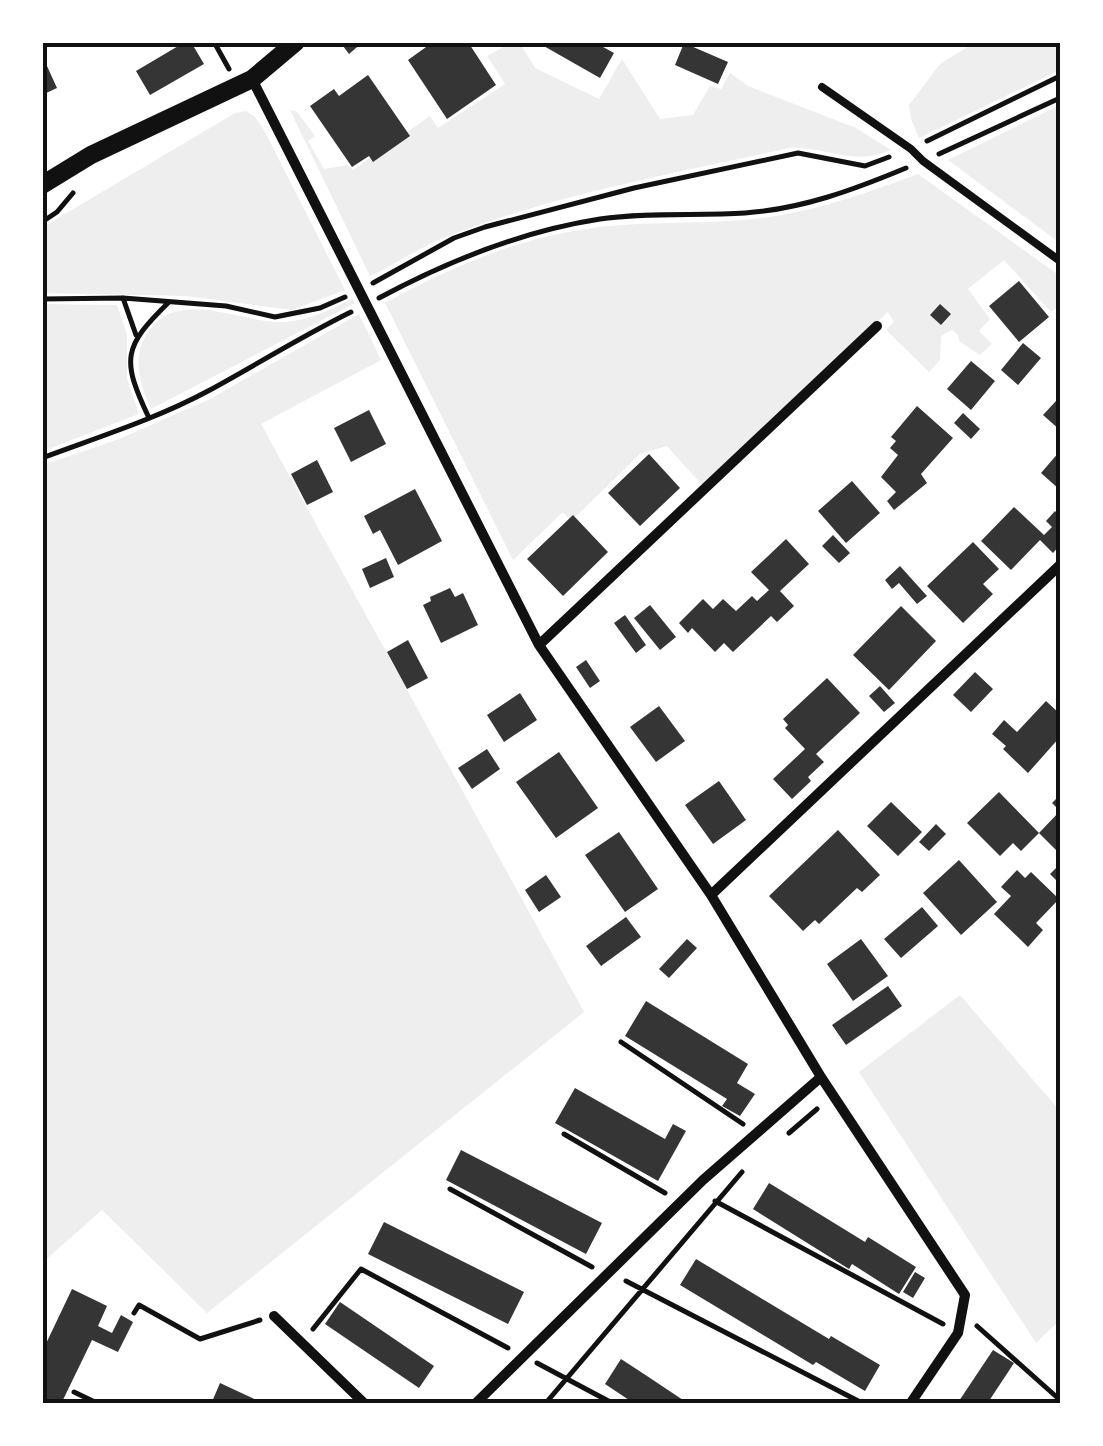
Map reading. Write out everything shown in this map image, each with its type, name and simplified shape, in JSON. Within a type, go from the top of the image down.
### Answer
[{"type":"street","points":[[42,186],[90,156],[252,79],[296,42]]},
{"type":"street","points":[[252,79],[539,645],[710,895],[822,1077],[965,1295],[958,1333],[910,1404]]},
{"type":"street","points":[[539,645],[878,326]]},
{"type":"street","points":[[710,895],[1060,565]]},
{"type":"street","points":[[475,1404],[703,1180],[822,1077]]},
{"type":"street","points":[[274,1316],[365,1404]]},
{"type":"lane","points":[[822,88],[1060,261]]},
{"type":"path","points":[[214,42],[231,72]]},
{"type":"path","points":[[927,140],[1060,76]]},
{"type":"path","points":[[940,153],[1060,98]]},
{"type":"path","points":[[373,283],[454,238],[634,188],[798,153],[866,166],[889,157]]},
{"type":"path","points":[[382,297],[464,256],[523,237],[602,219],[748,213],[805,205],[906,168]]},
{"type":"path","points":[[42,222],[57,212]]},
{"type":"path","points":[[42,299],[122,298],[226,306],[275,317],[320,308],[349,295]]},
{"type":"path","points":[[122,298],[136,335],[130,371],[149,418]]},
{"type":"path","points":[[136,335],[169,302]]},
{"type":"path","points":[[42,458],[206,392],[302,336],[357,310]]},
{"type":"path","points":[[622,1042],[745,1125]]},
{"type":"path","points":[[788,1134],[817,1109]]},
{"type":"path","points":[[564,1134],[670,1196]]},
{"type":"path","points":[[545,1404],[748,1166]]},
{"type":"path","points":[[450,1189],[596,1270]]},
{"type":"path","points":[[710,1198],[958,1333]]},
{"type":"path","points":[[302,1343],[361,1269],[508,1348]]},
{"type":"path","points":[[622,1278],[864,1404]]},
{"type":"path","points":[[134,1313],[139,1305],[200,1339],[274,1316]]},
{"type":"path","points":[[962,1319],[982,1329],[1060,1400]]},
{"type":"path","points":[[537,1363],[614,1404]]},
{"type":"path","points":[[74,1392],[99,1404]]},
{"type":"shaded area","points":[[976,42],[1060,43],[1060,70],[919,138],[909,105],[940,64]]},
{"type":"shaded area","points":[[511,43],[520,43],[535,68],[599,99],[622,59],[660,119],[693,115],[710,86],[721,89],[730,73],[748,86],[856,128],[891,150],[864,157],[789,148],[615,186],[446,237],[370,276],[290,110],[297,112],[315,136],[308,141],[324,169],[348,165],[353,170],[430,116],[438,128],[505,84],[487,56]]},
{"type":"shaded area","points":[[1060,105],[1060,243],[948,160]]},
{"type":"shaded area","points":[[246,111],[264,130],[345,290],[292,310],[186,296],[43,293],[43,227],[235,113]]},
{"type":"shaded area","points":[[918,174],[1060,276],[1060,306],[1051,312],[1004,260],[968,289],[990,319],[979,331],[992,344],[980,355],[959,341],[952,330],[941,336],[940,360],[929,372],[886,330],[894,322],[888,312],[702,485],[667,446],[640,454],[571,521],[563,512],[513,560],[385,303],[471,261],[539,238],[589,228],[718,222],[789,214]]},
{"type":"shaded area","points":[[352,299],[355,303],[151,409],[141,381],[139,353],[146,335],[159,320],[192,309],[286,322]]},
{"type":"shaded area","points":[[42,304],[117,305],[127,334],[127,379],[139,414],[43,451]]},
{"type":"shaded area","points":[[359,314],[381,360],[261,424],[584,1012],[207,1313],[102,1210],[43,1262],[43,465],[119,439],[210,399]]},
{"type":"shaded area","points":[[960,995],[1060,1111],[1060,1320],[1036,1343],[859,1072]]},
{"type":"building","points":[[191,42],[204,64],[150,95],[136,71]]},
{"type":"building","points":[[340,42],[363,42],[349,54]]},
{"type":"building","points":[[433,42],[468,42],[496,85],[447,119],[408,60]]},
{"type":"building","points":[[594,42],[614,53],[600,78],[542,45]]},
{"type":"building","points":[[684,43],[728,62],[718,84],[675,65]]},
{"type":"building","points":[[42,55],[57,88],[42,95]]},
{"type":"building","points":[[368,75],[410,136],[373,162],[369,156],[352,167],[310,106],[334,89],[339,96]]},
{"type":"building","points":[[1019,281],[1049,317],[1019,342],[989,306]]},
{"type":"building","points":[[940,304],[951,314],[941,325],[930,315]]},
{"type":"building","points":[[1023,343],[1041,358],[1018,385],[1001,370]]},
{"type":"building","points":[[971,361],[995,381],[971,410],[947,389]]},
{"type":"building","points":[[1056,401],[1060,405],[1060,430],[1043,415]]},
{"type":"building","points":[[917,406],[953,438],[921,474],[927,483],[894,510],[887,501],[896,492],[881,477],[898,455],[890,448],[896,441],[891,437]]},
{"type":"building","points":[[369,410],[386,444],[351,462],[334,428]]},
{"type":"building","points":[[963,413],[980,429],[971,439],[954,423]]},
{"type":"building","points":[[1060,451],[1060,490],[1041,473]]},
{"type":"building","points":[[649,454],[680,488],[640,526],[608,493]]},
{"type":"building","points":[[317,460],[333,492],[307,505],[291,474]]},
{"type":"building","points":[[852,481],[880,513],[846,543],[818,511]]},
{"type":"building","points":[[415,489],[442,541],[398,565],[380,530],[373,534],[364,516]]},
{"type":"building","points":[[1014,507],[1044,535],[1052,527],[1046,521],[1055,511],[1060,517],[1060,545],[1053,553],[1040,540],[1011,570],[981,541]]},
{"type":"building","points":[[573,515],[608,552],[563,596],[527,559]]},
{"type":"building","points":[[833,535],[850,553],[839,563],[822,546]]},
{"type":"building","points":[[786,539],[809,564],[780,591],[794,606],[777,622],[771,616],[733,652],[724,643],[715,652],[692,628],[688,633],[679,623],[703,599],[713,609],[723,599],[736,611],[752,596],[757,601],[769,590],[751,572]]},
{"type":"building","points":[[973,542],[999,569],[983,584],[993,594],[963,623],[927,586]]},
{"type":"building","points":[[386,558],[394,577],[370,588],[362,569]]},
{"type":"building","points":[[900,566],[927,596],[917,604],[899,583],[892,589],[885,580]]},
{"type":"building","points":[[450,588],[455,597],[463,593],[478,625],[441,643],[423,605],[431,601],[430,597]]},
{"type":"building","points":[[650,605],[676,637],[660,650],[634,618]]},
{"type":"building","points":[[901,606],[936,641],[889,690],[853,655]]},
{"type":"building","points":[[625,615],[646,645],[636,653],[614,623]]},
{"type":"building","points":[[408,640],[428,678],[407,689],[387,652]]},
{"type":"building","points":[[586,660],[600,681],[590,688],[576,667]]},
{"type":"building","points":[[975,672],[993,689],[971,712],[953,695]]},
{"type":"building","points":[[827,678],[860,713],[816,754],[824,762],[792,799],[773,779],[805,749],[785,728],[788,725],[783,719]]},
{"type":"building","points":[[880,686],[895,703],[884,712],[869,696]]},
{"type":"building","points":[[520,693],[537,720],[504,742],[487,715]]},
{"type":"building","points":[[1046,701],[1060,714],[1060,737],[1028,773],[992,734],[1004,720],[1017,732]]},
{"type":"building","points":[[659,706],[685,741],[656,762],[630,727]]},
{"type":"building","points":[[487,749],[500,769],[472,789],[458,768]]},
{"type":"building","points":[[559,752],[598,808],[556,838],[516,782]]},
{"type":"building","points":[[719,781],[746,820],[713,844],[685,805]]},
{"type":"building","points":[[999,792],[1039,833],[1021,851],[1013,843],[1000,856],[967,823]]},
{"type":"building","points":[[1060,795],[1060,811],[1052,803]]},
{"type":"building","points":[[891,802],[922,832],[898,856],[867,826]]},
{"type":"building","points":[[1060,811],[1060,854],[1039,833]]},
{"type":"building","points":[[936,824],[946,834],[929,851],[919,842]]},
{"type":"building","points":[[838,830],[880,875],[862,892],[857,888],[819,924],[815,920],[803,931],[769,896]]},
{"type":"building","points":[[619,832],[658,889],[625,912],[585,855]]},
{"type":"building","points":[[959,860],[997,902],[961,935],[923,893]]},
{"type":"building","points":[[1060,864],[1060,884],[1050,874]]},
{"type":"building","points":[[1017,870],[1025,878],[1031,872],[1059,899],[1036,923],[1043,930],[1028,947],[994,914],[1011,896],[1001,887]]},
{"type":"building","points":[[546,875],[561,897],[539,912],[525,890]]},
{"type":"building","points":[[922,907],[938,926],[901,958],[884,939]]},
{"type":"building","points":[[626,917],[641,937],[601,966],[586,946]]},
{"type":"building","points":[[687,939],[697,948],[669,978],[659,969]]},
{"type":"building","points":[[861,939],[888,976],[853,1001],[827,964]]},
{"type":"building","points":[[888,986],[902,1006],[846,1045],[832,1025]]},
{"type":"building","points":[[646,1001],[748,1064],[737,1083],[755,1094],[740,1116],[722,1106],[727,1099],[625,1036]]},
{"type":"building","points":[[575,1088],[665,1139],[673,1124],[686,1131],[658,1181],[555,1123]]},
{"type":"building","points":[[461,1150],[602,1223],[586,1254],[446,1180]]},
{"type":"building","points":[[769,1183],[865,1242],[868,1237],[916,1267],[899,1294],[852,1264],[849,1269],[753,1209]]},
{"type":"building","points":[[384,1222],[524,1292],[508,1324],[368,1254]]},
{"type":"building","points":[[696,1259],[880,1365],[865,1391],[816,1362],[813,1365],[680,1285]]},
{"type":"building","points":[[915,1272],[925,1278],[913,1298],[903,1292]]},
{"type":"building","points":[[72,1289],[107,1306],[98,1326],[112,1333],[121,1315],[133,1322],[118,1352],[92,1340],[61,1404],[42,1404],[42,1352]]},
{"type":"building","points":[[340,1302],[434,1366],[419,1388],[325,1324]]},
{"type":"building","points":[[993,1350],[1014,1363],[987,1404],[957,1404]]},
{"type":"building","points":[[621,1359],[689,1404],[635,1404],[605,1384]]},
{"type":"building","points":[[220,1383],[265,1404],[211,1404]]}]
